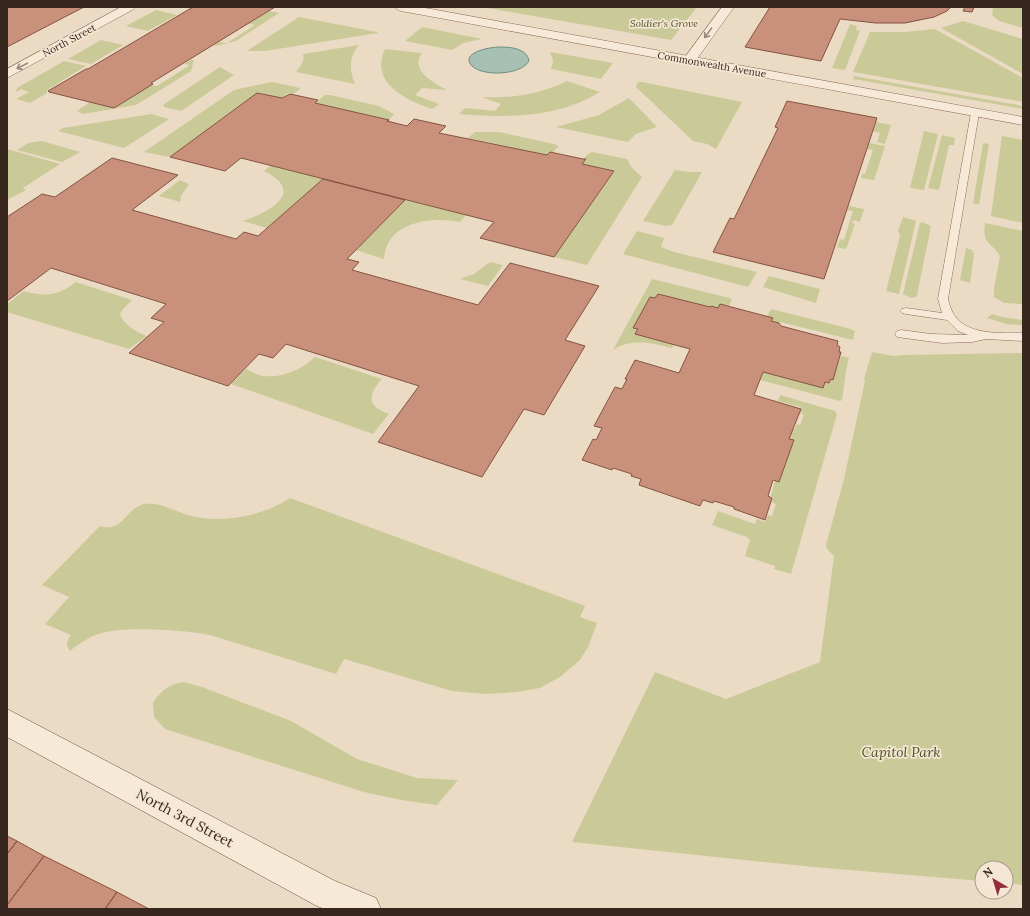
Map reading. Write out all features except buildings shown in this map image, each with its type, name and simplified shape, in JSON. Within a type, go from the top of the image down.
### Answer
[{"type":"street","name":"North Street","points":[[7,74],[130,7]]},
{"type":"street","name":"Commonwealth Avenue","points":[[401,7],[1023,121]]},
{"type":"street","points":[[689,60],[728,7]]},
{"type":"street","name":"North 3rd Street","points":[[7,722],[322,902],[365,909]]},
{"type":"lane","points":[[975,113],[942,299],[944,311],[948,317],[964,329],[988,336]]},
{"type":"lane","points":[[906,311],[948,317]]},
{"type":"lane","points":[[901,334],[927,338],[957,340],[988,336],[1023,337]]},
{"type":"green space","name":"Soldier's Grove","points":[[482,7],[697,7],[671,40]]},
{"type":"green space","points":[[993,7],[1023,7],[1023,28],[999,21],[992,15]]},
{"type":"green space","points":[[156,10],[177,15],[148,31],[126,26]]},
{"type":"green space","points":[[269,11],[279,13],[236,41],[216,46],[214,45],[220,42],[227,43],[255,25],[248,23]]},
{"type":"green space","points":[[299,17],[378,33],[265,51],[247,51]]},
{"type":"green space","points":[[963,21],[1023,39],[1023,74],[941,28]]},
{"type":"green space","points":[[850,24],[857,26],[856,30],[860,31],[845,70],[832,68]]},
{"type":"green space","points":[[422,27],[482,39],[463,43],[452,50],[405,41]]},
{"type":"green space","points":[[935,29],[1023,78],[1023,102],[853,72],[870,32],[905,32]]},
{"type":"green space","points":[[101,40],[123,45],[91,64],[68,59]]},
{"type":"green space","points":[[359,45],[353,54],[351,64],[355,84],[296,72],[303,61],[303,54]]},
{"type":"green space","points":[[385,49],[422,53],[419,59],[421,70],[430,80],[447,90],[422,88],[415,95],[439,104],[432,109],[411,101],[401,95],[386,81],[382,71],[381,61]]},
{"type":"green space","points":[[550,52],[613,63],[601,79],[551,69],[553,61]]},
{"type":"green space","points":[[194,60],[191,71],[136,105],[83,114],[77,111],[90,102],[114,108],[151,85],[157,86],[190,65],[184,64]]},
{"type":"green space","points":[[64,61],[86,66],[47,90],[47,93],[30,103],[16,99],[29,92],[21,89],[16,92],[17,88]]},
{"type":"green space","points":[[220,67],[234,75],[181,111],[164,107],[163,105]]},
{"type":"green space","points":[[854,76],[1023,106],[1023,109],[853,79]]},
{"type":"green space","points":[[567,81],[600,92],[584,101],[567,107],[532,114],[495,116],[459,114],[465,108],[495,111],[501,104],[481,97],[525,95],[546,90]]},
{"type":"green space","points":[[272,82],[300,89],[293,94],[288,93],[282,98],[257,93],[170,157],[144,152],[234,90]]},
{"type":"green space","points":[[638,82],[742,102],[716,149],[707,144],[693,141],[636,87]]},
{"type":"green space","points":[[325,95],[379,106],[394,114],[389,120],[315,103]]},
{"type":"green space","points":[[629,98],[657,127],[636,134],[628,142],[556,127],[599,115]]},
{"type":"green space","points":[[151,114],[169,119],[124,148],[58,131],[63,128]]},
{"type":"green space","points":[[876,122],[891,125],[885,144],[877,142],[880,133],[873,131]]},
{"type":"green space","points":[[924,131],[938,134],[924,190],[910,188]]},
{"type":"green space","points":[[475,132],[499,132],[554,144],[558,147],[547,155],[468,138]]},
{"type":"green space","points":[[942,135],[955,138],[954,145],[949,145],[939,190],[928,188]]},
{"type":"green space","points":[[1002,136],[1023,140],[1023,223],[991,216]]},
{"type":"green space","points":[[42,141],[80,152],[62,162],[17,150],[28,143]]},
{"type":"green space","points":[[869,143],[885,146],[874,180],[861,178],[862,174],[865,174],[873,150],[867,149]]},
{"type":"green space","points":[[983,143],[989,144],[979,205],[973,203]]},
{"type":"green space","points":[[7,149],[60,164],[23,188],[26,190],[7,200]]},
{"type":"green space","points":[[592,152],[627,159],[632,168],[642,177],[587,265],[554,257],[614,172],[582,164],[585,159],[583,159]]},
{"type":"green space","points":[[270,166],[323,179],[267,228],[243,221],[272,207],[283,194],[283,186],[277,179],[264,171]]},
{"type":"green space","points":[[675,170],[702,172],[672,225],[666,226],[643,221]]},
{"type":"green space","points":[[180,180],[189,184],[181,196],[180,202],[159,196]]},
{"type":"green space","points":[[405,200],[466,215],[460,222],[448,220],[424,221],[401,229],[393,237],[387,247],[384,259],[356,250]]},
{"type":"green space","points":[[849,206],[864,209],[860,222],[853,220],[852,223],[855,224],[847,247],[844,249],[837,247],[840,239],[844,240],[853,211],[847,210]]},
{"type":"green space","points":[[903,217],[916,221],[899,294],[886,291],[900,236],[898,231]]},
{"type":"green space","points":[[922,222],[931,226],[917,295],[916,297],[911,298],[903,294],[920,223]]},
{"type":"green space","points":[[985,223],[1023,231],[1023,304],[1004,303],[994,297],[1000,256],[986,240],[984,230]]},
{"type":"green space","points":[[637,231],[664,238],[661,247],[674,252],[757,272],[748,287],[623,254]]},
{"type":"green space","points":[[966,248],[972,250],[974,254],[970,283],[960,280]]},
{"type":"green space","points":[[491,262],[503,265],[488,286],[460,279],[474,274]]},
{"type":"green space","points":[[769,276],[820,289],[816,303],[763,287]]},
{"type":"green space","points":[[652,279],[730,298],[732,300],[729,306],[720,304],[718,308],[658,294],[655,298],[650,297],[633,328],[638,329],[636,334],[674,345],[672,348],[649,343],[634,343],[620,346],[613,350]]},
{"type":"green space","points":[[76,282],[132,300],[123,309],[120,315],[125,323],[147,336],[129,349],[7,312],[7,304],[24,291],[39,294],[52,294],[70,287]]},
{"type":"green space","points":[[771,309],[851,329],[855,331],[853,340],[771,321],[772,318],[767,316]]},
{"type":"green space","points":[[992,314],[1023,320],[1023,325],[1006,324],[987,318]]},
{"type":"green space","name":"Capitol Park","points":[[872,352],[893,356],[1023,353],[1023,885],[1014,884],[1014,860],[974,860],[974,880],[813,867],[572,842],[655,672],[726,699],[820,662],[834,556],[827,549],[826,545],[844,479],[865,381],[864,379]]},
{"type":"green space","points":[[841,356],[849,358],[842,400],[840,401],[760,380],[763,372],[823,388],[825,382],[829,383],[831,379],[833,380]]},
{"type":"green space","points":[[315,357],[382,379],[372,395],[372,400],[373,404],[377,408],[389,414],[373,434],[231,384],[246,369],[263,376],[278,376],[304,366]]},
{"type":"green space","points":[[780,395],[835,411],[837,414],[791,574],[774,569],[775,566],[745,556],[750,540],[747,537],[712,525],[718,511],[755,524],[757,519],[765,522],[768,515],[772,516],[776,504],[771,502],[775,481],[779,482],[794,441],[789,439],[793,428],[795,429],[797,424],[800,425],[804,415],[800,413],[801,407],[778,401]]},
{"type":"green space","points":[[290,498],[585,606],[580,617],[597,623],[588,647],[580,660],[560,677],[540,688],[517,692],[486,694],[452,691],[344,659],[336,674],[210,635],[186,632],[140,629],[113,631],[93,636],[70,651],[67,643],[71,635],[45,624],[69,597],[42,585],[100,526],[114,526],[138,506],[149,503],[200,518],[227,519],[267,510]]},
{"type":"green space","points":[[183,682],[202,687],[291,721],[357,759],[417,778],[458,780],[437,805],[401,800],[364,792],[165,729],[154,717],[153,703],[165,689]]},
{"type":"shaded area","points":[[499,47],[513,48],[522,51],[528,57],[529,61],[525,66],[511,72],[493,73],[478,70],[472,66],[469,61],[470,57],[478,51]]}]
